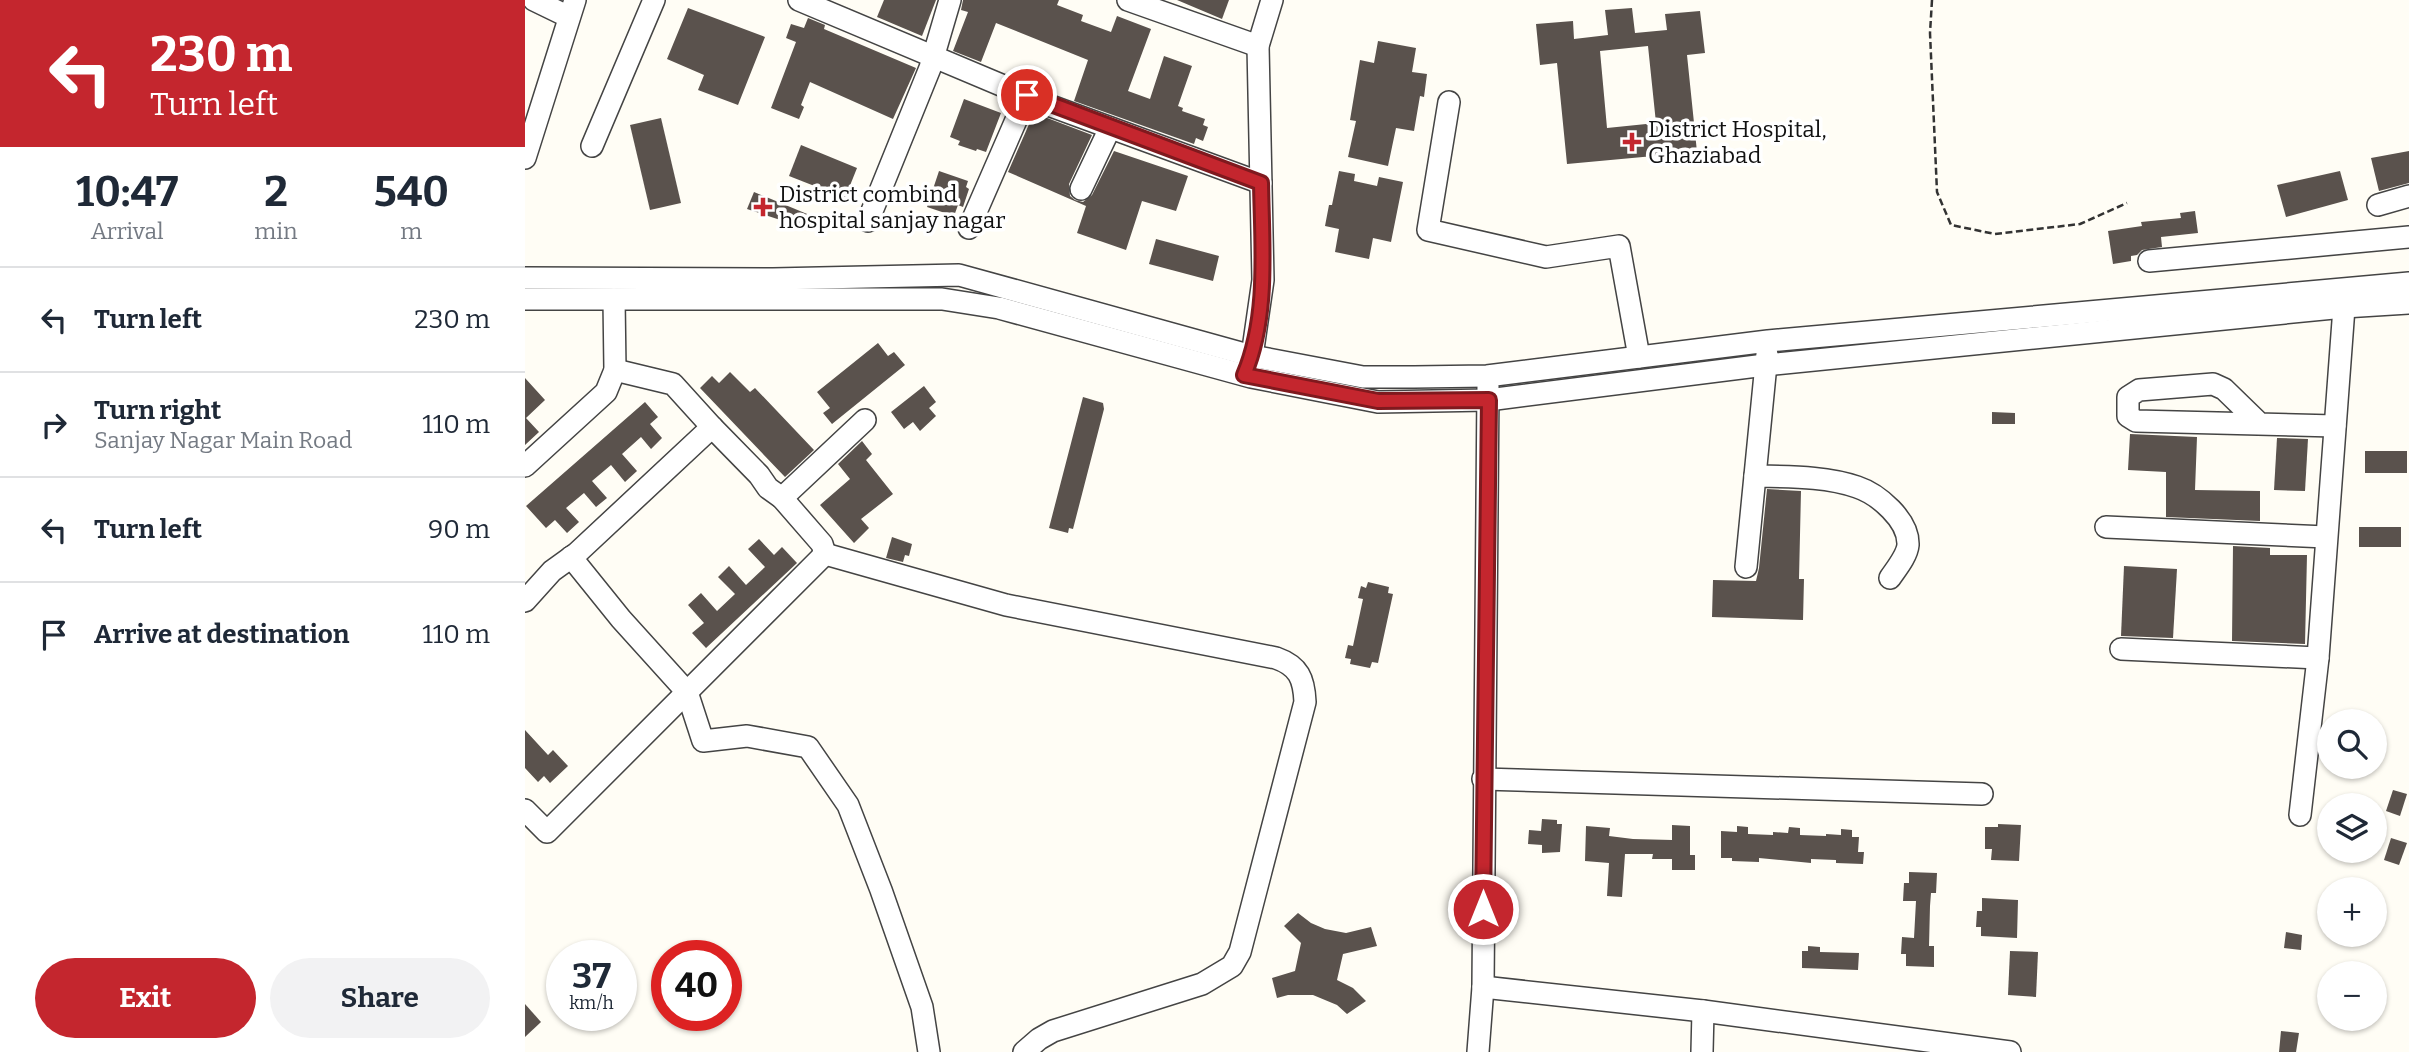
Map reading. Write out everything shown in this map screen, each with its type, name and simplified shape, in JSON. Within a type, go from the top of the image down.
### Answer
[{"type":"street","points":[[525,158],[572,8],[534,0]]},
{"type":"street","points":[[592,146],[654,0]]},
{"type":"street","points":[[799,0],[1027,95],[1261,183]]},
{"type":"street","points":[[869,221],[930,68],[950,0]]},
{"type":"street","points":[[1128,0],[1258,46]]},
{"type":"street","points":[[1248,365],[1263,280],[1258,46],[1272,0]]},
{"type":"street","points":[[969,228],[1027,95]]},
{"type":"street","points":[[1449,102],[1428,230],[1546,257],[1619,246],[1639,357]]},
{"type":"street","points":[[1081,189],[1111,128]]},
{"type":"street","points":[[2378,205],[2409,196]]},
{"type":"street","points":[[2149,261],[2409,237]]},
{"type":"street","points":[[525,278],[772,279],[959,275],[1248,365],[1378,401],[1489,400],[2344,298],[2409,283]]},
{"type":"street","points":[[2300,814],[2318,658],[2344,298]]},
{"type":"street","points":[[525,299],[942,299],[999,308],[1248,365],[1363,377],[1487,376],[1768,341],[2344,298],[2409,303]]},
{"type":"street","points":[[525,466],[606,392],[615,370],[614,299]]},
{"type":"street","points":[[1746,567],[1768,341]]},
{"type":"street","points":[[615,370],[673,384],[759,475],[768,488],[782,498],[822,544],[825,554]]},
{"type":"street","points":[[1478,1052],[1483,987],[1483,779],[1489,400],[1487,376]]},
{"type":"street","points":[[2260,424],[2224,389],[2213,384],[2139,390],[2129,397],[2128,416],[2136,421],[2335,426]]},
{"type":"street","points":[[782,498],[865,420]]},
{"type":"street","points":[[525,601],[552,571],[571,557],[712,427]]},
{"type":"street","points":[[1755,475],[1819,479],[1859,487],[1891,508],[1904,525],[1908,545],[1901,563],[1890,578]]},
{"type":"street","points":[[2106,527],[2326,537]]},
{"type":"street","points":[[525,810],[547,832],[825,554]]},
{"type":"street","points":[[825,554],[1006,605],[1276,658],[1289,663],[1304,684],[1301,715],[1240,952],[1232,966],[1202,985],[1053,1031],[1024,1052]]},
{"type":"street","points":[[571,557],[621,619],[687,692],[703,741],[747,736],[808,747],[848,805],[922,1007],[929,1052]]},
{"type":"street","points":[[2121,649],[2318,658]]},
{"type":"street","points":[[1483,779],[1982,794]]},
{"type":"street","points":[[1483,987],[1703,1011],[2010,1052]]},
{"type":"street","points":[[1702,1052],[1703,1011]]},
{"type":"path","points":[[1932,0],[1930,33],[1937,192],[1951,225],[1995,234],[2080,224],[2127,203]]},
{"type":"building","points":[[884,0],[936,0],[922,36],[877,17]]},
{"type":"building","points":[[963,0],[1059,0],[1057,5],[1083,15],[1081,21],[1111,32],[1117,16],[1151,29],[1128,91],[1150,99],[1164,56],[1192,66],[1178,106],[1183,108],[1182,111],[1205,119],[1203,125],[1208,127],[1203,141],[1196,138],[1194,144],[1074,101],[1088,60],[996,23],[981,62],[953,51],[968,12],[961,10]]},
{"type":"building","points":[[1177,0],[1229,0],[1222,19]]},
{"type":"building","points":[[688,8],[765,37],[738,105],[698,90],[704,75],[667,59]]},
{"type":"building","points":[[1632,8],[1635,33],[1667,30],[1665,14],[1700,11],[1705,53],[1687,55],[1697,152],[1567,164],[1557,63],[1540,65],[1536,24],[1573,21],[1574,39],[1608,35],[1605,10]],"holes":[[[1648,46],[1656,123],[1607,128],[1600,51]]]},
{"type":"building","points":[[808,18],[825,25],[824,29],[916,68],[893,119],[810,82],[799,119],[771,108],[796,42],[786,38],[791,24],[804,28]]},
{"type":"building","points":[[1378,41],[1416,48],[1412,72],[1427,74],[1424,97],[1420,96],[1414,131],[1396,128],[1388,166],[1348,157],[1356,121],[1350,120],[1360,60],[1374,63]]},
{"type":"building","points":[[964,99],[1001,113],[986,152],[958,145],[960,141],[950,137]]},
{"type":"building","points":[[1034,113],[1092,135],[1069,184],[1070,196],[1075,200],[1083,202],[1092,195],[1114,151],[1188,176],[1176,211],[1142,201],[1126,250],[1077,233],[1086,206],[1008,172]]},
{"type":"building","points":[[661,118],[681,203],[650,210],[630,125]]},
{"type":"building","points":[[801,145],[857,168],[845,198],[789,176]]},
{"type":"building","points":[[2409,151],[2409,183],[2379,191],[2371,158]]},
{"type":"building","points":[[939,171],[968,181],[966,187],[969,189],[963,207],[958,205],[954,216],[927,207]]},
{"type":"building","points":[[1339,171],[1355,174],[1354,181],[1377,186],[1379,177],[1403,182],[1391,242],[1373,238],[1369,259],[1335,252],[1339,229],[1325,226]]},
{"type":"building","points":[[2340,171],[2348,200],[2286,217],[2277,185]]},
{"type":"building","points":[[754,192],[812,216],[808,229],[747,209]]},
{"type":"building","points":[[2195,211],[2198,233],[2161,237],[2162,247],[2142,250],[2131,256],[2131,261],[2113,264],[2108,231],[2142,226],[2141,222],[2181,218],[2180,213]]},
{"type":"building","points":[[1156,239],[1219,256],[1213,281],[1149,264]]},
{"type":"building","points":[[878,343],[888,356],[894,352],[905,365],[832,424],[823,413],[830,408],[817,392]]},
{"type":"building","points":[[730,372],[750,392],[755,388],[814,450],[785,477],[700,388],[712,376],[719,383]]},
{"type":"building","points":[[525,378],[545,400],[526,418],[539,432],[525,445]]},
{"type":"building","points":[[924,386],[936,402],[929,408],[936,416],[920,431],[913,422],[904,429],[891,412]]},
{"type":"building","points":[[1083,397],[1103,403],[1104,409],[1073,529],[1069,528],[1068,533],[1049,528]]},
{"type":"building","points":[[645,402],[658,417],[650,424],[662,438],[651,449],[641,437],[622,454],[637,471],[625,482],[611,465],[592,481],[607,498],[596,507],[584,493],[566,508],[579,522],[567,533],[555,520],[546,528],[526,506]]},
{"type":"building","points":[[1992,412],[2015,413],[2015,424],[1992,424]]},
{"type":"building","points":[[2130,434],[2197,437],[2195,490],[2260,491],[2260,521],[2166,517],[2166,472],[2128,470]]},
{"type":"building","points":[[2277,438],[2308,439],[2305,491],[2274,490]]},
{"type":"building","points":[[862,441],[872,454],[866,460],[893,494],[861,519],[869,528],[854,543],[820,505],[850,479],[838,464]]},
{"type":"building","points":[[2365,451],[2407,451],[2407,473],[2365,473]]},
{"type":"building","points":[[1767,489],[1801,491],[1799,579],[1804,579],[1803,620],[1712,617],[1713,580],[1756,581]]},
{"type":"building","points":[[2359,527],[2401,527],[2401,547],[2359,547]]},
{"type":"building","points":[[892,537],[912,544],[909,556],[905,555],[903,562],[886,558]]},
{"type":"building","points":[[759,539],[774,555],[782,547],[797,563],[706,648],[692,633],[704,623],[688,605],[701,593],[717,611],[735,594],[718,577],[729,566],[746,585],[765,567],[748,549]]},
{"type":"building","points":[[2233,546],[2270,548],[2270,555],[2307,555],[2305,644],[2232,641]]},
{"type":"building","points":[[2124,566],[2177,569],[2173,638],[2121,636]]},
{"type":"building","points":[[1368,582],[1389,587],[1388,593],[1393,594],[1378,663],[1372,662],[1370,668],[1350,664],[1351,659],[1345,658],[1348,645],[1353,646],[1363,599],[1358,598],[1361,586],[1366,588]]},
{"type":"building","points":[[525,730],[548,755],[553,750],[568,766],[550,783],[544,776],[538,782],[525,768]]},
{"type":"building","points":[[2393,790],[2407,794],[2400,816],[2387,811]]},
{"type":"building","points":[[1542,819],[1557,820],[1557,824],[1562,824],[1560,852],[1542,853],[1542,845],[1528,844],[1529,830],[1541,831]]},
{"type":"building","points":[[1998,824],[2021,825],[2019,861],[1991,860],[1992,849],[1985,849],[1985,827],[1998,827]]},
{"type":"building","points":[[1672,825],[1690,826],[1690,855],[1695,855],[1695,870],[1672,870],[1672,859],[1652,859],[1653,854],[1625,854],[1622,897],[1607,896],[1609,863],[1585,861],[1586,826],[1610,828],[1609,836],[1672,840]]},
{"type":"building","points":[[1737,826],[1748,827],[1748,834],[1773,835],[1773,832],[1788,833],[1789,827],[1800,828],[1800,835],[1841,835],[1841,829],[1852,830],[1852,837],[1859,837],[1858,852],[1864,852],[1863,864],[1836,863],[1836,860],[1811,859],[1811,863],[1759,858],[1759,862],[1732,861],[1732,858],[1721,858],[1721,831],[1737,832]]},
{"type":"building","points":[[2391,838],[2407,843],[2399,865],[2387,861]]},
{"type":"building","points":[[1909,872],[1937,873],[1936,893],[1931,893],[1930,906],[1929,946],[1934,946],[1934,967],[1906,966],[1906,954],[1901,954],[1902,937],[1914,938],[1916,901],[1903,901],[1904,883],[1909,883]]},
{"type":"building","points":[[1982,898],[2018,900],[2017,938],[1981,936],[1981,927],[1976,927],[1977,911],[1982,911]]},
{"type":"building","points":[[1298,913],[1325,929],[1346,933],[1371,927],[1377,946],[1343,954],[1337,980],[1353,988],[1366,1001],[1347,1014],[1337,1005],[1313,995],[1277,998],[1272,978],[1295,971],[1301,943],[1284,926]]},
{"type":"building","points":[[2286,932],[2302,935],[2301,950],[2284,948]]},
{"type":"building","points":[[1808,946],[1820,947],[1820,952],[1859,953],[1858,970],[1802,968],[1802,951],[1808,951]]},
{"type":"building","points":[[2010,951],[2038,952],[2036,997],[2008,995]]},
{"type":"building","points":[[525,1004],[541,1022],[525,1037]]},
{"type":"building","points":[[2281,1031],[2299,1033],[2296,1052],[2279,1052]]},
{"type":"place","name":"District Hospital, Ghaziabad","points":[[1632,142]]},
{"type":"place","name":"District combind hospital sanjay nagar","points":[[763,207]]},
{"type":"route","points":[[1027,95],[1261,183],[1263,280],[1252,356],[1244,375],[1378,401],[1489,400],[1483,909]]}]
